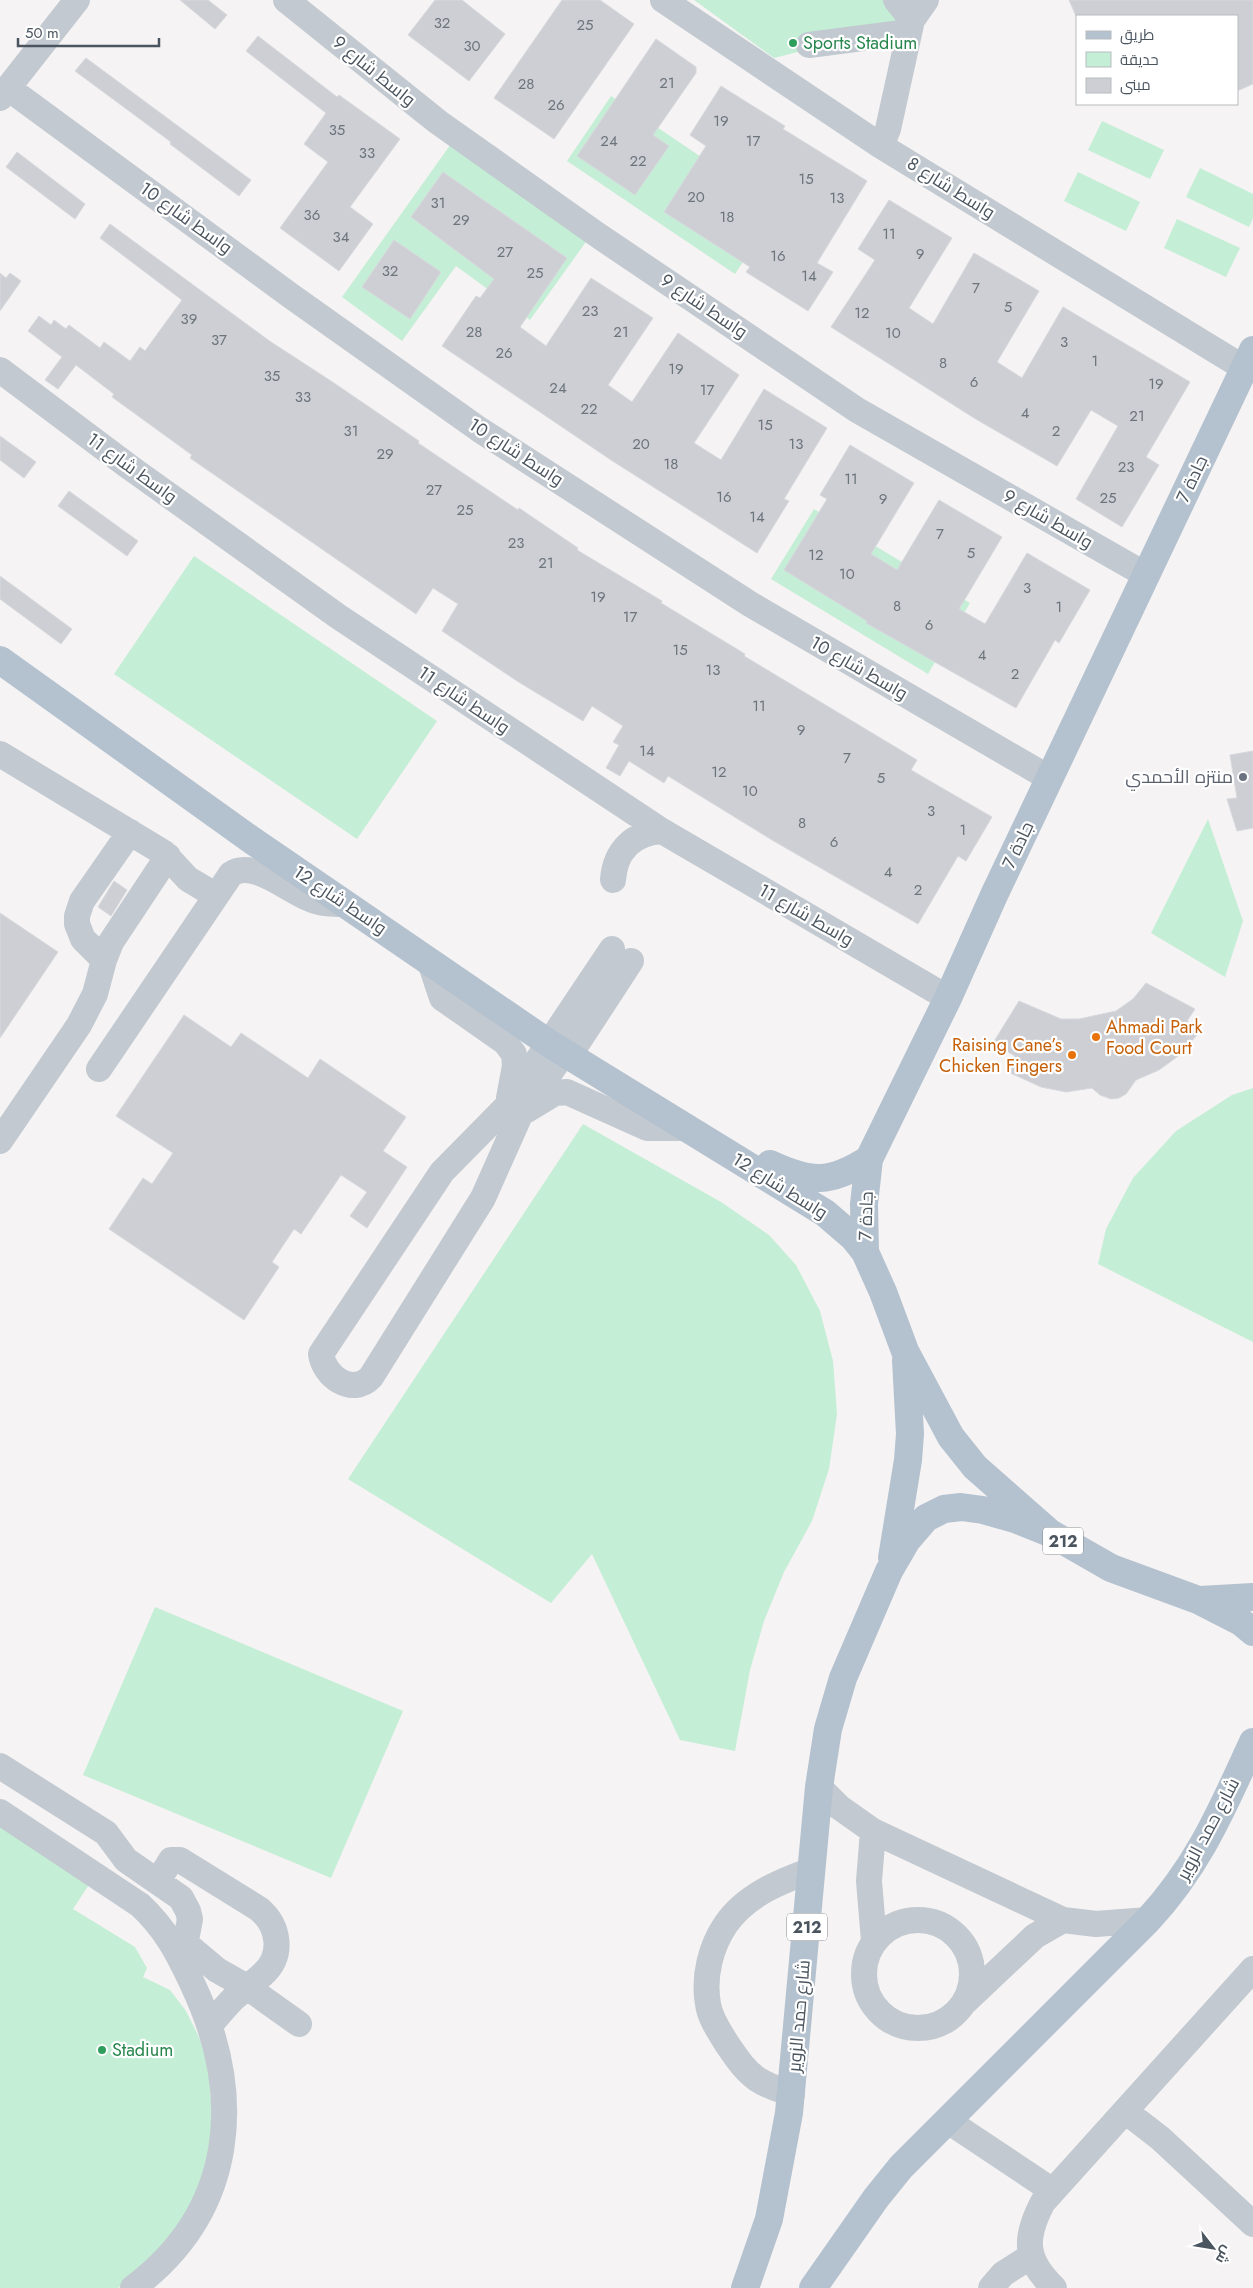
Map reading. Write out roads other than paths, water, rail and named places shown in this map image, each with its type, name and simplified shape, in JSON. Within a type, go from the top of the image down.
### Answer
[{"type":"main road","name":"جادة 7","points":[[1050,1533],[975,1467],[951,1437],[905,1350],[884,1292],[865,1252],[864,1204],[869,1159],[948,998],[1249,359]]},
{"type":"main road","name":"واسط شارع 12","points":[[0,660],[253,840],[561,1051],[825,1212],[853,1237],[865,1252]]},
{"type":"main road","name":"واسط شارع 12","points":[[688,1128],[791,1174],[818,1179],[848,1173],[869,1159]]},
{"type":"main road","name":"جادة 7","points":[[889,1572],[908,1460],[910,1434],[905,1350]]},
{"type":"main road","name":"212","points":[[889,1572],[906,1540],[926,1518],[944,1509],[961,1507],[983,1510],[1015,1519],[1050,1533],[1111,1568],[1198,1600],[1241,1622],[1253,1632]]},
{"type":"main road","name":"شارع حمد الزوير","points":[[746,2288],[769,2219],[792,2094],[819,1787],[828,1728],[835,1703],[889,1572]]},
{"type":"main road","points":[[1198,1600],[1253,1597]]},
{"type":"main road","name":"شارع حمد الزوير","points":[[813,2288],[876,2198],[901,2167],[1148,1920],[1176,1888],[1194,1861],[1253,1742]]},
{"type":"street","points":[[4,93],[77,0]]},
{"type":"street","name":"واسط شارع 9","points":[[286,0],[438,122],[599,236],[858,410],[1146,575]]},
{"type":"street","name":"واسط شارع 8","points":[[663,0],[881,146],[1249,359]]},
{"type":"street","points":[[809,45],[911,13],[888,129],[881,146]]},
{"type":"street","name":"واسط شارع 10","points":[[4,93],[480,430],[750,604],[1050,778]]},
{"type":"street","name":"واسط شارع 11","points":[[0,370],[128,466],[339,617],[662,831],[948,998]]},
{"type":"street","points":[[0,754],[168,856],[188,879],[215,895]]},
{"type":"street","points":[[613,880],[617,858],[623,849],[641,835],[662,831]]},
{"type":"street","points":[[104,960],[83,939],[77,924],[77,916],[82,901],[130,832]]},
{"type":"street","points":[[0,1141],[88,1010],[111,942],[168,856]]},
{"type":"street","points":[[99,1069],[230,874],[249,869],[311,900],[328,904],[345,904]]},
{"type":"street","points":[[430,962],[442,998],[506,1042],[514,1054],[513,1111],[494,1173],[483,1198],[372,1377],[360,1385],[350,1385],[329,1374],[322,1363],[321,1354],[442,1172],[462,1152],[513,1111],[561,1051],[621,955]]},
{"type":"street","points":[[513,1111],[549,1096],[567,1092],[647,1128],[688,1128]]},
{"type":"street","points":[[462,1152],[494,1173]]},
{"type":"street","points":[[0,1766],[106,1833],[126,1860],[176,1893],[185,1904],[190,1919],[184,1953]]},
{"type":"street","points":[[819,1787],[839,1807],[873,1831],[1063,1920],[1096,1924],[1148,1920]]},
{"type":"street","points":[[0,1812],[140,1905],[164,1930],[184,1953],[219,2054],[226,2102],[225,2127],[215,2176],[198,2213],[180,2242],[164,2261],[133,2288]]},
{"type":"street","points":[[873,1831],[869,1881],[874,1941]]},
{"type":"street","points":[[158,1881],[171,1860],[177,1859],[267,1916],[276,1934],[275,1955],[265,1973],[247,1987],[210,2025]]},
{"type":"street","points":[[792,2094],[757,2079],[738,2062],[714,2024],[708,2004],[708,1973],[712,1949],[727,1923],[748,1901],[778,1882],[812,1870]]},
{"type":"street","points":[[966,2001],[971,1987],[972,1972],[970,1958],[964,1944],[954,1933],[941,1925],[927,1920],[912,1920],[898,1923],[874,1941],[867,1954],[864,1969],[864,1984],[868,1998],[876,2010],[888,2020],[901,2027],[930,2028],[944,2022],[956,2013],[966,2001],[1035,1936],[1063,1920]]},
{"type":"street","points":[[184,1953],[247,1987],[299,2024]]},
{"type":"street","points":[[1054,2288],[1039,2274],[1031,2256],[1030,2237],[1034,2219],[1043,2202],[1253,1969]]},
{"type":"street","points":[[1125,2112],[1160,2138],[1253,2224]]},
{"type":"street","points":[[948,2121],[1053,2191]]},
{"type":"street","points":[[991,2288],[1003,2274],[1031,2256]]},
{"type":"place","name":"Sports Stadium","points":[[793,43]]},
{"type":"place","name":"منتزه الأحمدي","points":[[1243,777]]},
{"type":"place","name":"Ahmadi Park Food Court","points":[[1096,1037]]},
{"type":"place","name":"Raising Cane’s Chicken Fingers","points":[[1072,1055]]},
{"type":"place","name":"Stadium","points":[[102,2050]]}]
